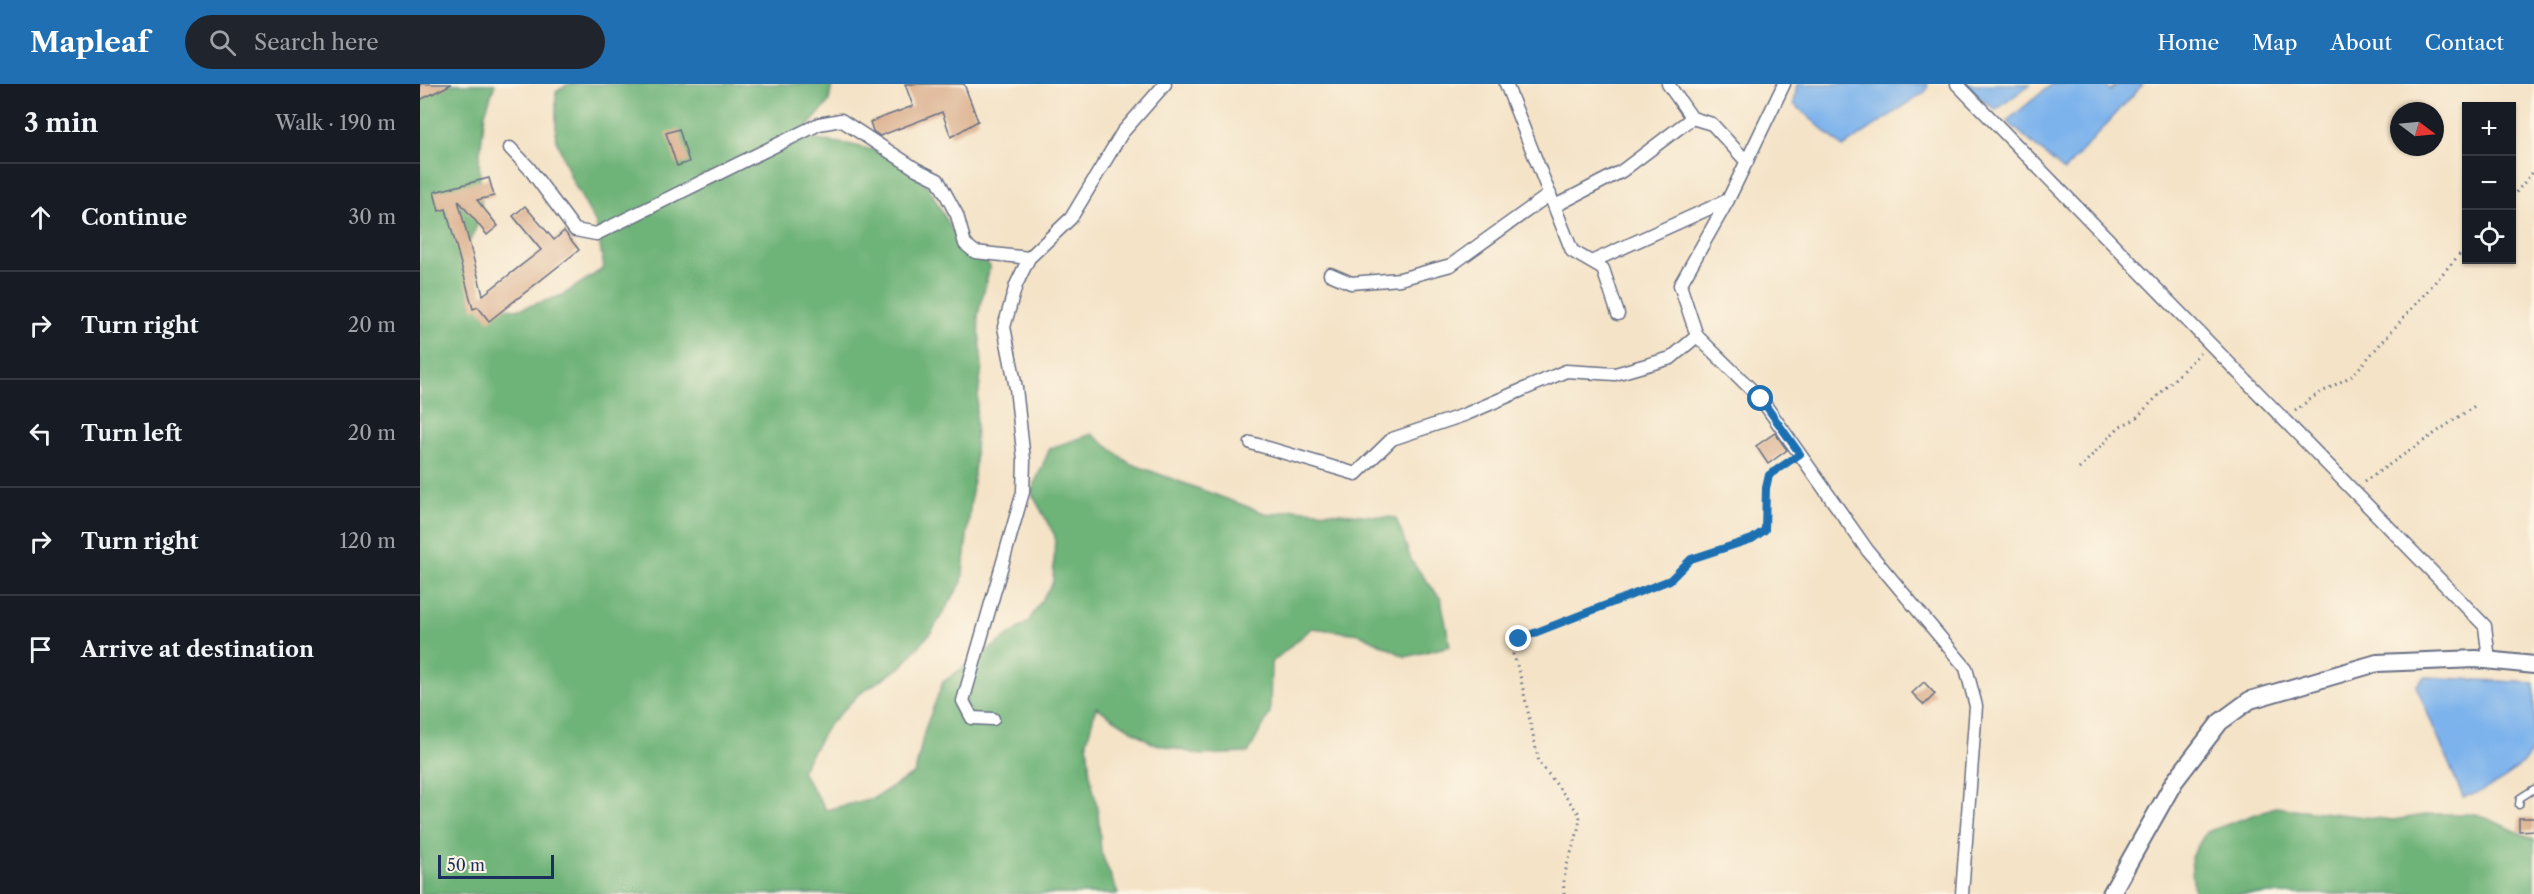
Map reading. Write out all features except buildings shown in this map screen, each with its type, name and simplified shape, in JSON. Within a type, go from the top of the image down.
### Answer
[{"type":"street","points":[[993,719],[972,718],[963,701],[1023,492],[1024,460],[1016,388],[1004,327],[1016,285],[1029,258],[1071,218],[1122,133],[1165,84]]},
{"type":"street","points":[[1506,84],[1572,251],[1603,269],[1617,314]]},
{"type":"street","points":[[1668,84],[1692,118],[1712,124],[1747,162]]},
{"type":"street","points":[[1784,84],[1728,200],[1680,285],[1697,336],[1761,399],[1868,551],[1966,668],[1976,706],[1962,894]]},
{"type":"street","points":[[1957,84],[2485,626],[2489,660]]},
{"type":"street","points":[[1330,274],[1351,283],[1400,279],[1451,265],[1553,200],[1622,171],[1692,118]]},
{"type":"street","points":[[510,148],[529,168],[575,230],[596,234],[819,124],[841,120],[916,169],[938,180],[957,215],[965,244],[975,252],[1029,258]]},
{"type":"street","points":[[1591,262],[1728,200]]},
{"type":"street","points":[[1251,443],[1356,474],[1392,439],[1464,415],[1566,371],[1614,374],[1671,358],[1697,336]]},
{"type":"street","points":[[2110,894],[2174,782],[2220,722],[2250,700],[2377,663],[2489,660],[2534,665]]},
{"type":"lane","points":[[2519,805],[2520,798],[2534,789]]},
{"type":"path","points":[[2516,191],[2534,171]]},
{"type":"path","points":[[2284,419],[2313,397],[2353,375],[2462,252]]},
{"type":"path","points":[[2079,469],[2120,426],[2134,420],[2209,343]]},
{"type":"path","points":[[2352,490],[2476,405]]},
{"type":"path","points":[[1564,894],[1563,878],[1569,854],[1580,831],[1580,815],[1539,762],[1519,671],[1512,654],[1519,639],[1670,580],[1691,559],[1752,539],[1765,530],[1766,488],[1769,475],[1800,454]]},
{"type":"green space","points":[[420,84],[495,84],[485,113],[479,161],[482,214],[462,258],[472,306],[520,309],[563,295],[604,268],[596,224],[572,180],[556,139],[556,92],[568,84],[832,84],[829,102],[798,138],[848,144],[894,155],[929,188],[953,232],[990,266],[978,315],[982,366],[976,414],[975,463],[962,582],[932,631],[901,667],[859,694],[827,727],[801,771],[826,810],[874,798],[915,773],[925,729],[943,682],[1028,622],[1053,582],[1055,536],[1031,492],[1050,448],[1092,434],[1129,463],[1270,515],[1294,509],[1396,518],[1412,562],[1441,599],[1450,646],[1406,657],[1360,634],[1312,628],[1271,663],[1270,713],[1248,753],[1201,755],[1152,743],[1096,707],[1087,741],[1090,775],[1098,811],[1101,852],[1118,894],[420,894]]},
{"type":"green space","points":[[2275,807],[2393,820],[2432,814],[2477,814],[2534,839],[2534,894],[2194,894],[2191,857],[2206,832]]},
{"type":"water","points":[[1797,84],[1928,84],[1926,91],[1843,147],[1794,104]]},
{"type":"water","points":[[1961,84],[2030,84],[1996,110]]},
{"type":"water","points":[[2052,84],[2106,84],[2110,91],[2117,84],[2143,84],[2064,171],[2007,121]]},
{"type":"water","points":[[2424,677],[2534,683],[2534,743],[2525,761],[2506,778],[2472,795],[2463,797],[2416,686]]},
{"type":"route","points":[[1519,639],[1670,580],[1691,559],[1737,542],[1752,539],[1765,530],[1766,488],[1769,475],[1800,454],[1761,399]]}]
